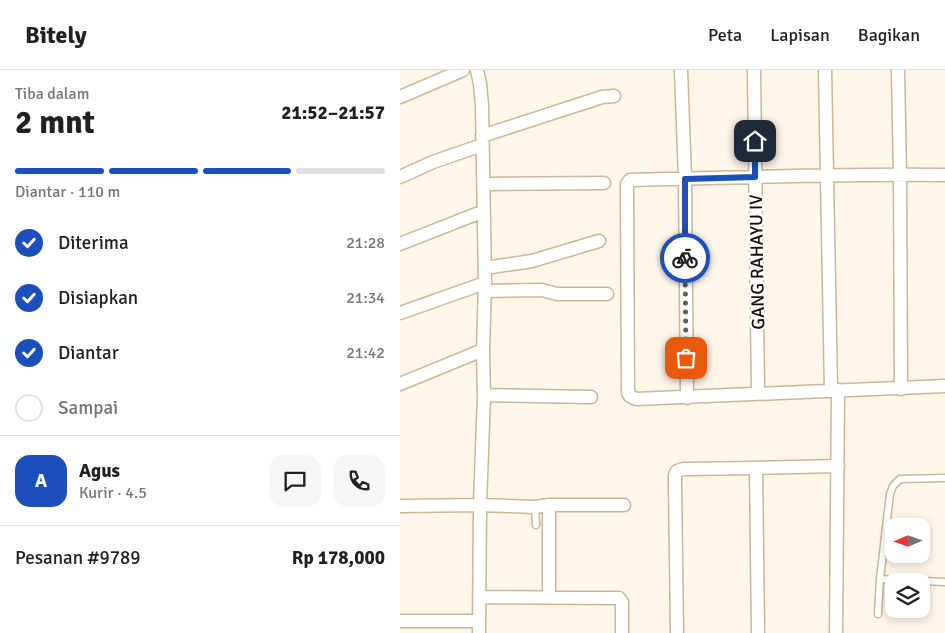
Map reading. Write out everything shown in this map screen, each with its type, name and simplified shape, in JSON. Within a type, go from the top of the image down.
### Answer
[{"type":"street","points":[[400,97],[463,70]]},
{"type":"street","points":[[400,621],[425,627],[478,627],[485,268],[482,95],[477,70]]},
{"type":"street","points":[[681,70],[685,179],[686,398]]},
{"type":"street","name":"GANG RAHAYU IV","points":[[754,70],[758,393]]},
{"type":"street","points":[[825,70],[838,466],[836,633]]},
{"type":"street","points":[[898,70],[901,389]]},
{"type":"street","points":[[400,177],[482,140],[602,97],[614,96]]},
{"type":"street","points":[[945,175],[827,175],[630,180],[627,184],[628,393],[630,396],[636,399],[686,398],[758,393],[945,386]]},
{"type":"street","points":[[484,184],[604,183]]},
{"type":"street","points":[[400,244],[484,211]]},
{"type":"street","points":[[485,268],[532,261],[599,241]]},
{"type":"street","points":[[400,313],[485,287],[542,290],[557,294],[607,294]]},
{"type":"street","points":[[400,384],[483,350]]},
{"type":"street","points":[[484,395],[591,397]]},
{"type":"street","points":[[677,633],[676,472],[679,469],[838,466]]},
{"type":"street","points":[[756,468],[758,633]]},
{"type":"street","points":[[400,506],[480,505],[536,507],[549,505],[624,505]]},
{"type":"street","points":[[549,505],[549,598]]},
{"type":"street","points":[[479,598],[620,599],[622,602],[622,633]]},
{"type":"lane","points":[[878,614],[880,579],[890,494],[893,486],[900,479],[945,478]]},
{"type":"lane","points":[[536,507],[536,525]]},
{"type":"lane","points":[[880,579],[945,582]]},
{"type":"way so far","points":[[685,258],[686,358]]},
{"type":"route","points":[[685,258],[685,179],[755,177],[755,141]]}]
